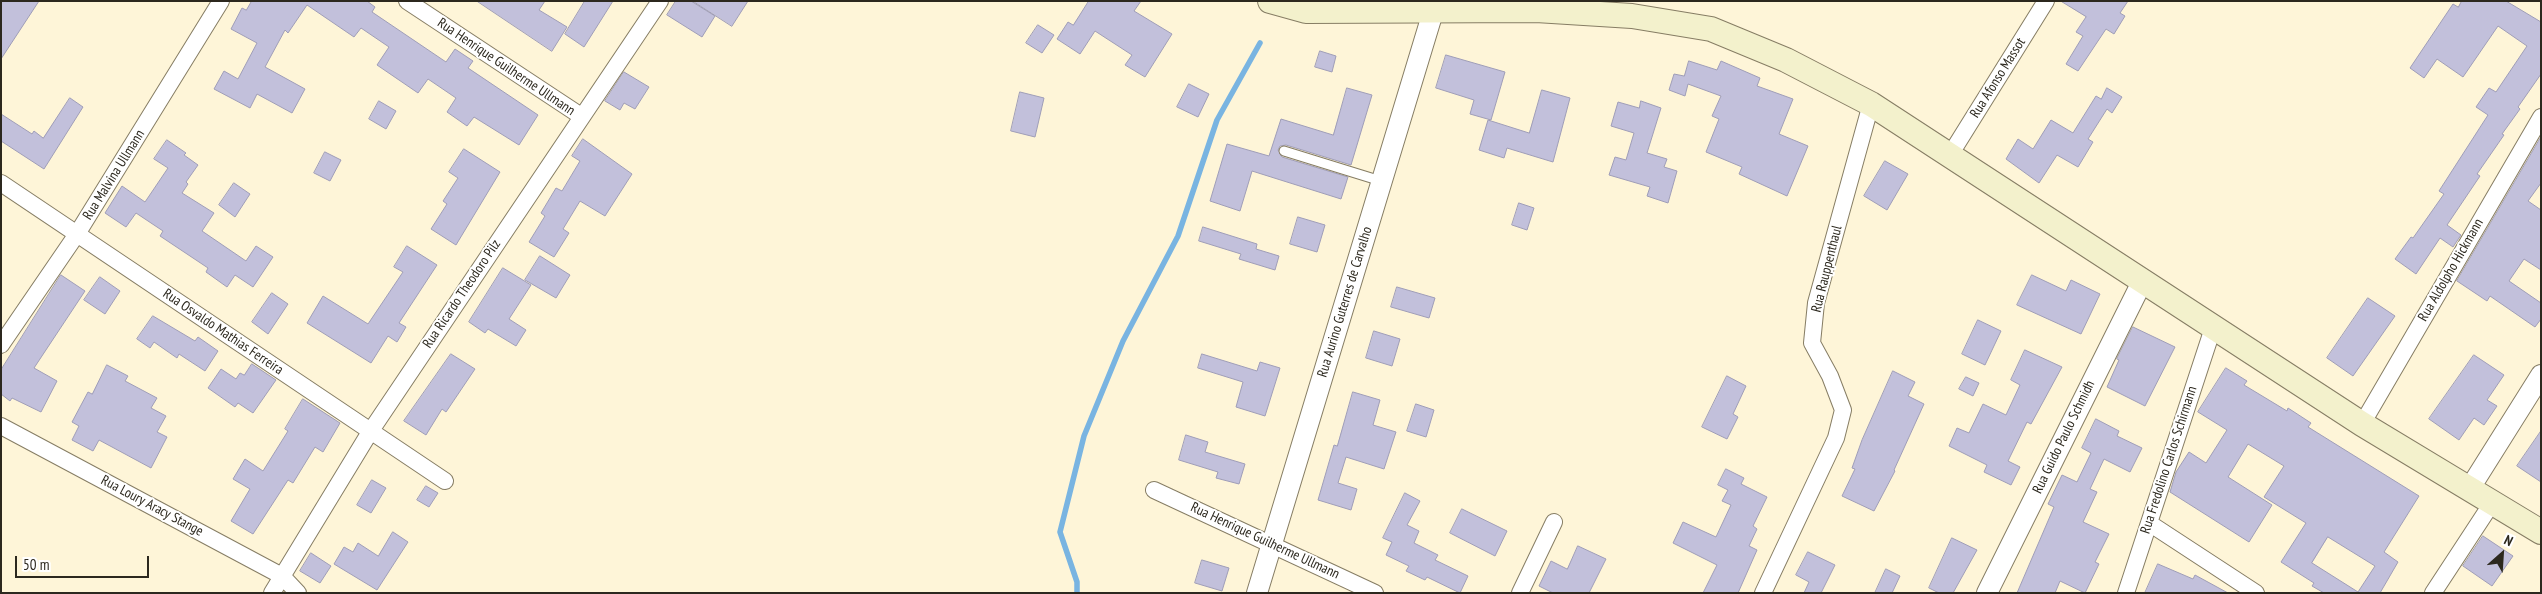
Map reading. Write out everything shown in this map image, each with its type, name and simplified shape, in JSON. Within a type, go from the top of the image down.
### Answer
[{"type":"main road","points":[[1270,1],[1306,11],[1433,12],[1636,8],[1711,30],[1786,60],[1871,104],[2362,424],[2541,532]]},
{"type":"street","name":"Rua Malvina Ullmann","points":[[1,345],[77,234],[221,1]]},
{"type":"street","name":"Rua Henrique Guilherme Ullmann","points":[[407,1],[581,116]]},
{"type":"street","name":"Rua Ricardo Theodoro Pilz","points":[[272,593],[370,432],[660,1]]},
{"type":"street","name":"Rua Afonso Massot","points":[[1950,155],[2046,1]]},
{"type":"street","name":"Rua Aurino Guterres de Carvalho","points":[[1257,593],[1433,12]]},
{"type":"street","name":"Rua Rauppenthaul","points":[[1763,593],[1836,438],[1844,410],[1830,376],[1812,343],[1815,311],[1871,104]]},
{"type":"street","name":"Rua Aldolpho Hickmann","points":[[2362,424],[2541,117]]},
{"type":"street","name":"Rua Osvaldo Mathias Ferreira","points":[[1,183],[445,481]]},
{"type":"street","name":"Rua Guido Paulo Schmidh","points":[[1987,593],[2142,282]]},
{"type":"street","name":"Rua Fredolino Carlos Schirmann","points":[[2126,593],[2212,328]]},
{"type":"street","points":[[2470,488],[2541,376]]},
{"type":"street","name":"Rua Loury Aracy Stange","points":[[1,426],[282,576],[298,593]]},
{"type":"street","name":"Rua Henrique Guilherme Ullmann","points":[[1154,490],[1375,593]]},
{"type":"street","points":[[2433,593],[2492,503]]},
{"type":"street","points":[[1520,593],[1554,522]]},
{"type":"street","points":[[2149,523],[2256,593]]},
{"type":"lane","points":[[1284,151],[1381,181]]},
{"type":"building","points":[[1,1],[39,1],[1,59]]},
{"type":"building","points":[[252,1],[367,1],[375,7],[372,12],[446,62],[455,49],[473,61],[468,68],[538,115],[519,145],[474,117],[467,126],[447,112],[456,98],[428,79],[418,93],[377,65],[389,47],[361,28],[354,37],[307,5],[288,33],[285,30],[265,67],[305,89],[292,113],[257,94],[250,108],[214,89],[224,71],[238,79],[257,43],[231,29],[242,8],[246,10]]},
{"type":"building","points":[[477,1],[545,1],[539,10],[567,27],[552,51]]},
{"type":"building","points":[[585,1],[613,1],[584,47],[565,34]]},
{"type":"building","points":[[676,1],[691,1],[715,16],[702,37],[667,15]]},
{"type":"building","points":[[693,1],[748,1],[732,26]]},
{"type":"building","points":[[1089,1],[1141,1],[1134,11],[1172,34],[1145,77],[1125,65],[1132,55],[1095,31],[1080,54],[1057,39],[1068,22],[1073,25]]},
{"type":"building","points":[[2061,1],[2128,1],[2120,13],[2125,16],[2114,34],[2106,29],[2078,71],[2066,64],[2083,36],[2076,32],[2086,17]]},
{"type":"building","points":[[2462,1],[2506,1],[2541,22],[2541,74],[2518,107],[2520,109],[2502,134],[2504,135],[2477,174],[2480,176],[2447,225],[2461,235],[2453,247],[2440,238],[2416,274],[2395,259],[2411,237],[2413,238],[2444,194],[2439,191],[2488,115],[2476,107],[2489,88],[2496,92],[2527,46],[2498,26],[2463,77],[2437,59],[2424,78],[2410,68],[2453,4],[2458,7]]},
{"type":"building","points":[[1038,25],[1054,35],[1042,53],[1026,43]]},
{"type":"building","points":[[1320,51],[1336,56],[1332,72],[1315,67]]},
{"type":"building","points":[[1446,55],[1505,72],[1491,120],[1470,114],[1474,100],[1436,88]]},
{"type":"building","points":[[1689,61],[1717,70],[1721,61],[1760,78],[1757,86],[1793,99],[1779,134],[1808,146],[1787,196],[1739,174],[1742,167],[1706,152],[1719,119],[1712,116],[1721,96],[1688,84],[1685,96],[1669,90],[1674,74],[1684,76]]},
{"type":"building","points":[[624,72],[649,87],[635,109],[624,103],[620,110],[605,101]]},
{"type":"building","points":[[1189,84],[1209,94],[1198,117],[1177,107]]},
{"type":"building","points":[[1347,88],[1372,95],[1351,165],[1286,145],[1280,146],[1278,150],[1282,157],[1348,177],[1341,199],[1252,171],[1240,211],[1210,201],[1227,144],[1269,156],[1281,119],[1333,135]]},
{"type":"building","points":[[2107,88],[2122,97],[2112,113],[2107,109],[2088,139],[2093,142],[2078,167],[2057,155],[2039,183],[2006,159],[2018,139],[2033,149],[2051,120],[2073,133],[2096,96],[2101,99]]},
{"type":"building","points":[[1542,90],[1570,98],[1553,162],[1507,148],[1504,158],[1479,150],[1488,120],[1529,133]]},
{"type":"building","points":[[1020,92],[1044,98],[1035,137],[1011,131]]},
{"type":"building","points":[[70,98],[83,107],[44,169],[1,141],[1,114],[32,134],[34,131],[43,138]]},
{"type":"building","points":[[379,101],[396,111],[386,129],[369,119]]},
{"type":"building","points":[[1641,101],[1661,108],[1647,153],[1667,159],[1664,167],[1677,171],[1668,203],[1647,196],[1650,187],[1609,175],[1615,157],[1626,160],[1634,133],[1611,126],[1618,102],[1639,108]]},
{"type":"building","points":[[2541,137],[2541,183],[2528,201],[2541,210],[2541,270],[2524,259],[2509,281],[2541,303],[2541,319],[2535,327],[2490,296],[2487,301],[2457,281]]},
{"type":"building","points":[[583,139],[632,174],[605,216],[580,201],[563,229],[569,233],[554,257],[529,242],[545,216],[541,213],[556,188],[562,191],[580,161],[572,156]]},
{"type":"building","points":[[167,140],[186,153],[184,155],[198,165],[186,182],[188,184],[182,193],[214,213],[202,231],[246,261],[256,246],[273,257],[253,287],[235,275],[227,287],[206,272],[208,268],[160,236],[163,231],[136,213],[126,227],[105,213],[122,186],[145,202],[168,168],[154,159]]},
{"type":"building","points":[[464,149],[500,172],[456,245],[431,229],[447,204],[443,201],[458,178],[449,172]]},
{"type":"building","points":[[325,152],[341,160],[330,181],[314,173]]},
{"type":"building","points":[[1885,161],[1908,174],[1887,210],[1864,196]]},
{"type":"building","points":[[234,183],[250,194],[235,217],[219,205]]},
{"type":"building","points":[[1519,203],[1534,208],[1527,230],[1512,225]]},
{"type":"building","points":[[1298,217],[1325,225],[1317,252],[1290,244]]},
{"type":"building","points":[[1203,227],[1257,244],[1256,249],[1279,256],[1275,270],[1239,259],[1241,254],[1199,241]]},
{"type":"building","points":[[407,246],[437,265],[399,323],[406,327],[397,342],[388,336],[371,363],[307,323],[323,296],[368,324],[403,272],[394,267]]},
{"type":"building","points":[[540,256],[570,275],[556,298],[525,280]]},
{"type":"building","points":[[503,268],[531,285],[509,319],[526,330],[516,346],[488,329],[485,333],[469,322]]},
{"type":"building","points":[[61,275],[85,291],[34,368],[57,381],[41,412],[12,398],[10,401],[1,394],[1,370]]},
{"type":"building","points":[[2032,275],[2066,291],[2071,280],[2100,294],[2081,334],[2017,305]]},
{"type":"building","points":[[100,277],[120,291],[105,314],[84,300]]},
{"type":"building","points":[[1397,287],[1435,298],[1429,318],[1391,307]]},
{"type":"building","points":[[272,293],[288,304],[268,334],[252,322]]},
{"type":"building","points":[[2368,298],[2395,316],[2353,376],[2327,358]]},
{"type":"building","points":[[153,316],[195,341],[198,337],[218,351],[205,371],[179,354],[177,358],[154,342],[150,348],[137,339]]},
{"type":"building","points":[[1978,320],[2001,331],[1985,365],[1962,354]]},
{"type":"building","points":[[2133,327],[2175,347],[2145,406],[2107,387],[2119,360],[2117,359]]},
{"type":"building","points":[[1374,331],[1400,339],[1392,366],[1366,358]]},
{"type":"building","points":[[2025,350],[2062,367],[2031,424],[2027,422],[2008,461],[2020,467],[2011,485],[1984,472],[1987,465],[1949,446],[1957,428],[1969,433],[1983,404],[2006,415],[2020,385],[2011,380]]},
{"type":"building","points":[[451,354],[475,369],[446,412],[442,409],[426,435],[404,421]]},
{"type":"building","points":[[1202,354],[1257,371],[1260,362],[1280,368],[1265,416],[1236,407],[1243,382],[1198,368]]},
{"type":"building","points":[[2474,355],[2504,375],[2487,400],[2497,406],[2484,425],[2474,418],[2459,440],[2429,419]]},
{"type":"building","points":[[252,364],[276,380],[253,413],[238,403],[235,407],[208,388],[221,369],[236,379],[240,373],[244,375]]},
{"type":"building","points":[[107,365],[128,376],[125,381],[157,398],[151,408],[166,416],[157,432],[167,437],[151,468],[99,440],[93,451],[72,440],[79,426],[72,422],[88,392],[92,394]]},
{"type":"building","points":[[2226,368],[2247,381],[2244,385],[2287,411],[2288,408],[2311,423],[2308,427],[2419,496],[2384,552],[2398,562],[2380,593],[2324,593],[2312,586],[2314,583],[2281,562],[2306,523],[2264,497],[2284,466],[2248,444],[2228,477],[2272,505],[2249,542],[2170,492],[2176,472],[2189,452],[2206,463],[2227,430],[2198,412]],"holes":[[[2328,537],[2375,566],[2358,592],[2312,563]]]},
{"type":"building","points":[[1893,371],[1915,382],[1908,396],[1924,404],[1895,471],[1874,511],[1842,496],[1855,469],[1852,468],[1862,440]]},
{"type":"building","points":[[1727,376],[1746,386],[1733,414],[1738,417],[1727,439],[1702,427]]},
{"type":"building","points":[[1966,377],[1979,383],[1973,396],[1959,389]]},
{"type":"building","points":[[1353,392],[1380,400],[1373,425],[1396,432],[1384,469],[1346,457],[1338,483],[1357,489],[1351,510],[1318,500],[1334,445],[1337,446]]},
{"type":"building","points":[[303,399],[340,423],[323,452],[315,447],[293,483],[288,480],[253,534],[231,521],[250,489],[233,479],[245,459],[263,471],[288,431],[285,429]]},
{"type":"building","points":[[1416,404],[1434,410],[1426,437],[1407,431]]},
{"type":"building","points":[[2096,419],[2119,431],[2117,436],[2142,448],[2130,472],[2104,459],[2090,489],[2097,492],[2083,522],[2109,534],[2095,562],[2099,564],[2085,593],[2060,581],[2055,593],[2017,593],[2054,507],[2048,504],[2062,475],[2077,482],[2091,453],[2082,448]]},
{"type":"building","points":[[2541,431],[2541,482],[2517,466]]},
{"type":"building","points":[[1186,435],[1208,442],[1205,452],[1245,464],[1239,484],[1216,478],[1218,472],[1179,460]]},
{"type":"building","points":[[1726,469],[1744,478],[1741,484],[1767,497],[1753,526],[1757,529],[1749,546],[1757,550],[1738,593],[1703,593],[1717,565],[1673,543],[1683,522],[1716,537],[1731,505],[1722,501],[1728,490],[1718,485]]},
{"type":"building","points":[[372,480],[386,488],[371,513],[357,505]]},
{"type":"building","points":[[426,486],[438,493],[429,507],[417,500]]},
{"type":"building","points":[[1405,493],[1420,501],[1407,525],[1419,531],[1414,543],[1438,555],[1435,560],[1468,576],[1460,593],[1427,577],[1425,580],[1406,571],[1409,566],[1386,555],[1392,542],[1383,538]]},
{"type":"building","points":[[1462,509],[1507,531],[1495,556],[1450,533]]},
{"type":"building","points":[[393,532],[408,542],[377,590],[334,564],[344,547],[353,552],[358,543],[378,556]]},
{"type":"building","points":[[2483,536],[2513,556],[2492,586],[2463,566]]},
{"type":"building","points":[[1952,538],[1977,550],[1953,593],[1939,593],[1929,588]]},
{"type":"building","points":[[1578,546],[1606,559],[1589,593],[1553,593],[1539,586],[1551,561],[1567,569]]},
{"type":"building","points":[[1808,552],[1835,565],[1821,593],[1804,593],[1809,582],[1796,575]]},
{"type":"building","points":[[311,553],[331,566],[320,583],[300,571]]},
{"type":"building","points":[[1202,560],[1229,568],[1222,591],[1195,583]]},
{"type":"building","points":[[2158,564],[2193,579],[2195,575],[2228,593],[2145,593]]},
{"type":"building","points":[[1886,569],[1900,576],[1892,593],[1875,593]]},
{"type":"waterway","points":[[1077,593],[1077,582],[1060,532],[1084,436],[1123,341],[1178,236],[1217,120],[1260,43]]}]
